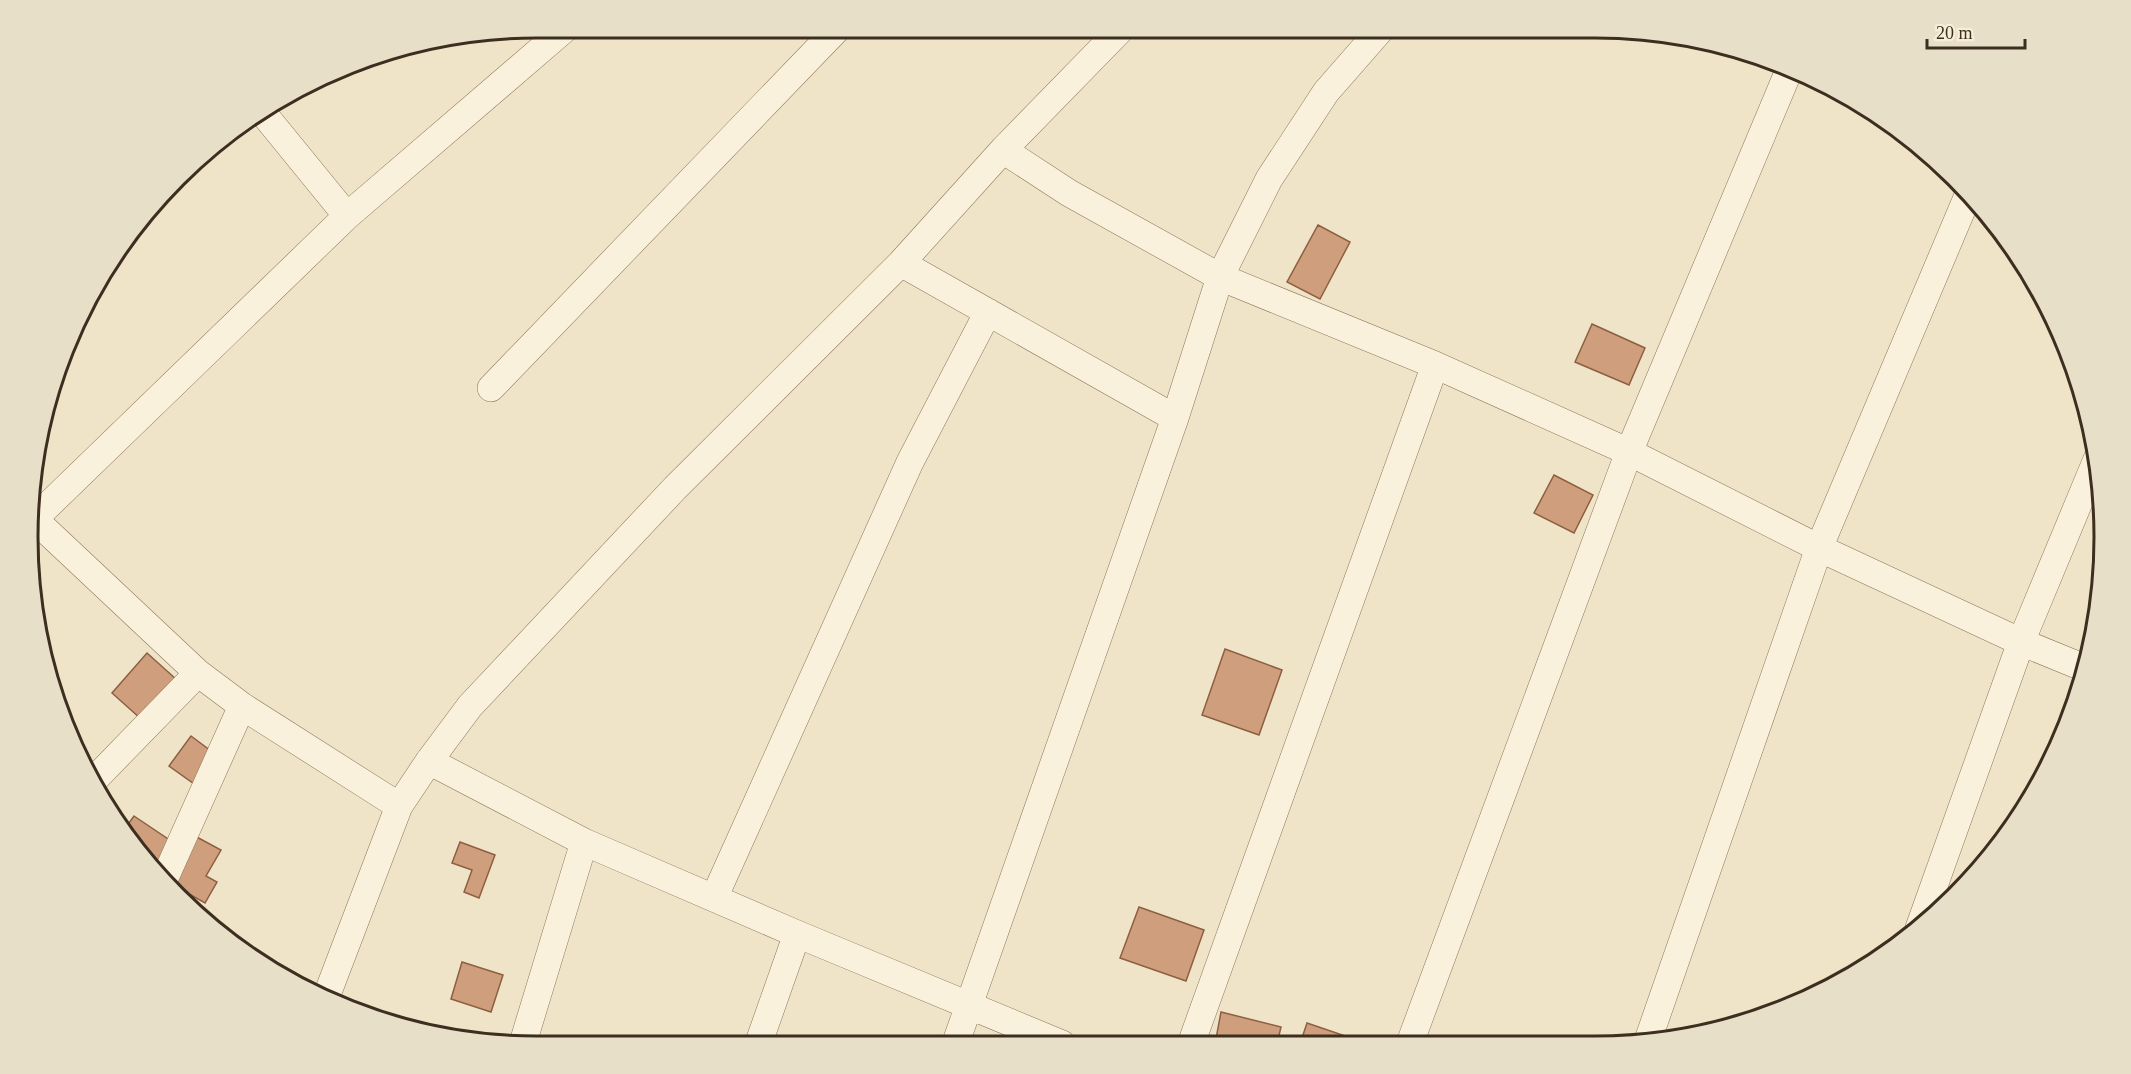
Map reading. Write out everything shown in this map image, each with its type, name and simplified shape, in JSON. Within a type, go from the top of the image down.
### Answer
[{"type":"street","points":[[39,514],[347,216],[554,38]]},
{"type":"street","points":[[491,388],[827,38]]},
{"type":"street","points":[[329,990],[399,806],[470,706],[675,488],[901,263],[1003,150],[1112,38]]},
{"type":"street","points":[[958,1036],[1174,418],[1220,277],[1269,179],[1326,92],[1373,38]]},
{"type":"street","points":[[1413,1036],[1629,452],[1786,77]]},
{"type":"street","points":[[266,117],[347,216]]},
{"type":"street","points":[[1003,150],[1069,193],[1220,277],[1436,366],[1629,452],[1820,548],[2021,642],[2076,665]]},
{"type":"street","points":[[1651,1033],[1820,548],[1965,203]]},
{"type":"street","points":[[901,263],[1174,418]]},
{"type":"street","points":[[714,898],[910,462],[988,312]]},
{"type":"street","points":[[1194,1036],[1436,366]]},
{"type":"street","points":[[1924,912],[2021,642],[2089,477]]},
{"type":"street","points":[[38,523],[198,673],[242,706],[399,806]]},
{"type":"street","points":[[98,776],[198,673]]},
{"type":"street","points":[[167,873],[242,706]]},
{"type":"street","points":[[429,761],[585,842],[797,934],[1043,1036]]},
{"type":"street","points":[[525,1036],[585,842]]},
{"type":"street","points":[[761,1036],[797,934]]},
{"type":"building","points":[[1318,225],[1350,242],[1320,299],[1287,282]]},
{"type":"building","points":[[1592,324],[1645,348],[1629,385],[1575,362]]},
{"type":"building","points":[[1554,475],[1593,495],[1574,533],[1534,513]]},
{"type":"building","points":[[1225,649],[1282,670],[1259,735],[1202,715]]},
{"type":"building","points":[[147,653],[177,680],[141,719],[112,693]]},
{"type":"building","points":[[191,736],[219,757],[197,786],[169,766]]},
{"type":"building","points":[[134,816],[174,843],[159,864],[141,841],[128,824]]},
{"type":"building","points":[[193,835],[221,850],[206,876],[217,882],[205,903],[187,893],[171,876]]},
{"type":"building","points":[[460,842],[495,855],[479,898],[464,892],[472,870],[452,863]]},
{"type":"building","points":[[1139,907],[1204,930],[1186,981],[1120,958]]},
{"type":"building","points":[[462,962],[503,975],[491,1012],[451,999]]},
{"type":"building","points":[[1221,1012],[1281,1027],[1279,1036],[1216,1036]]},
{"type":"building","points":[[1307,1023],[1345,1036],[1303,1036]]}]
